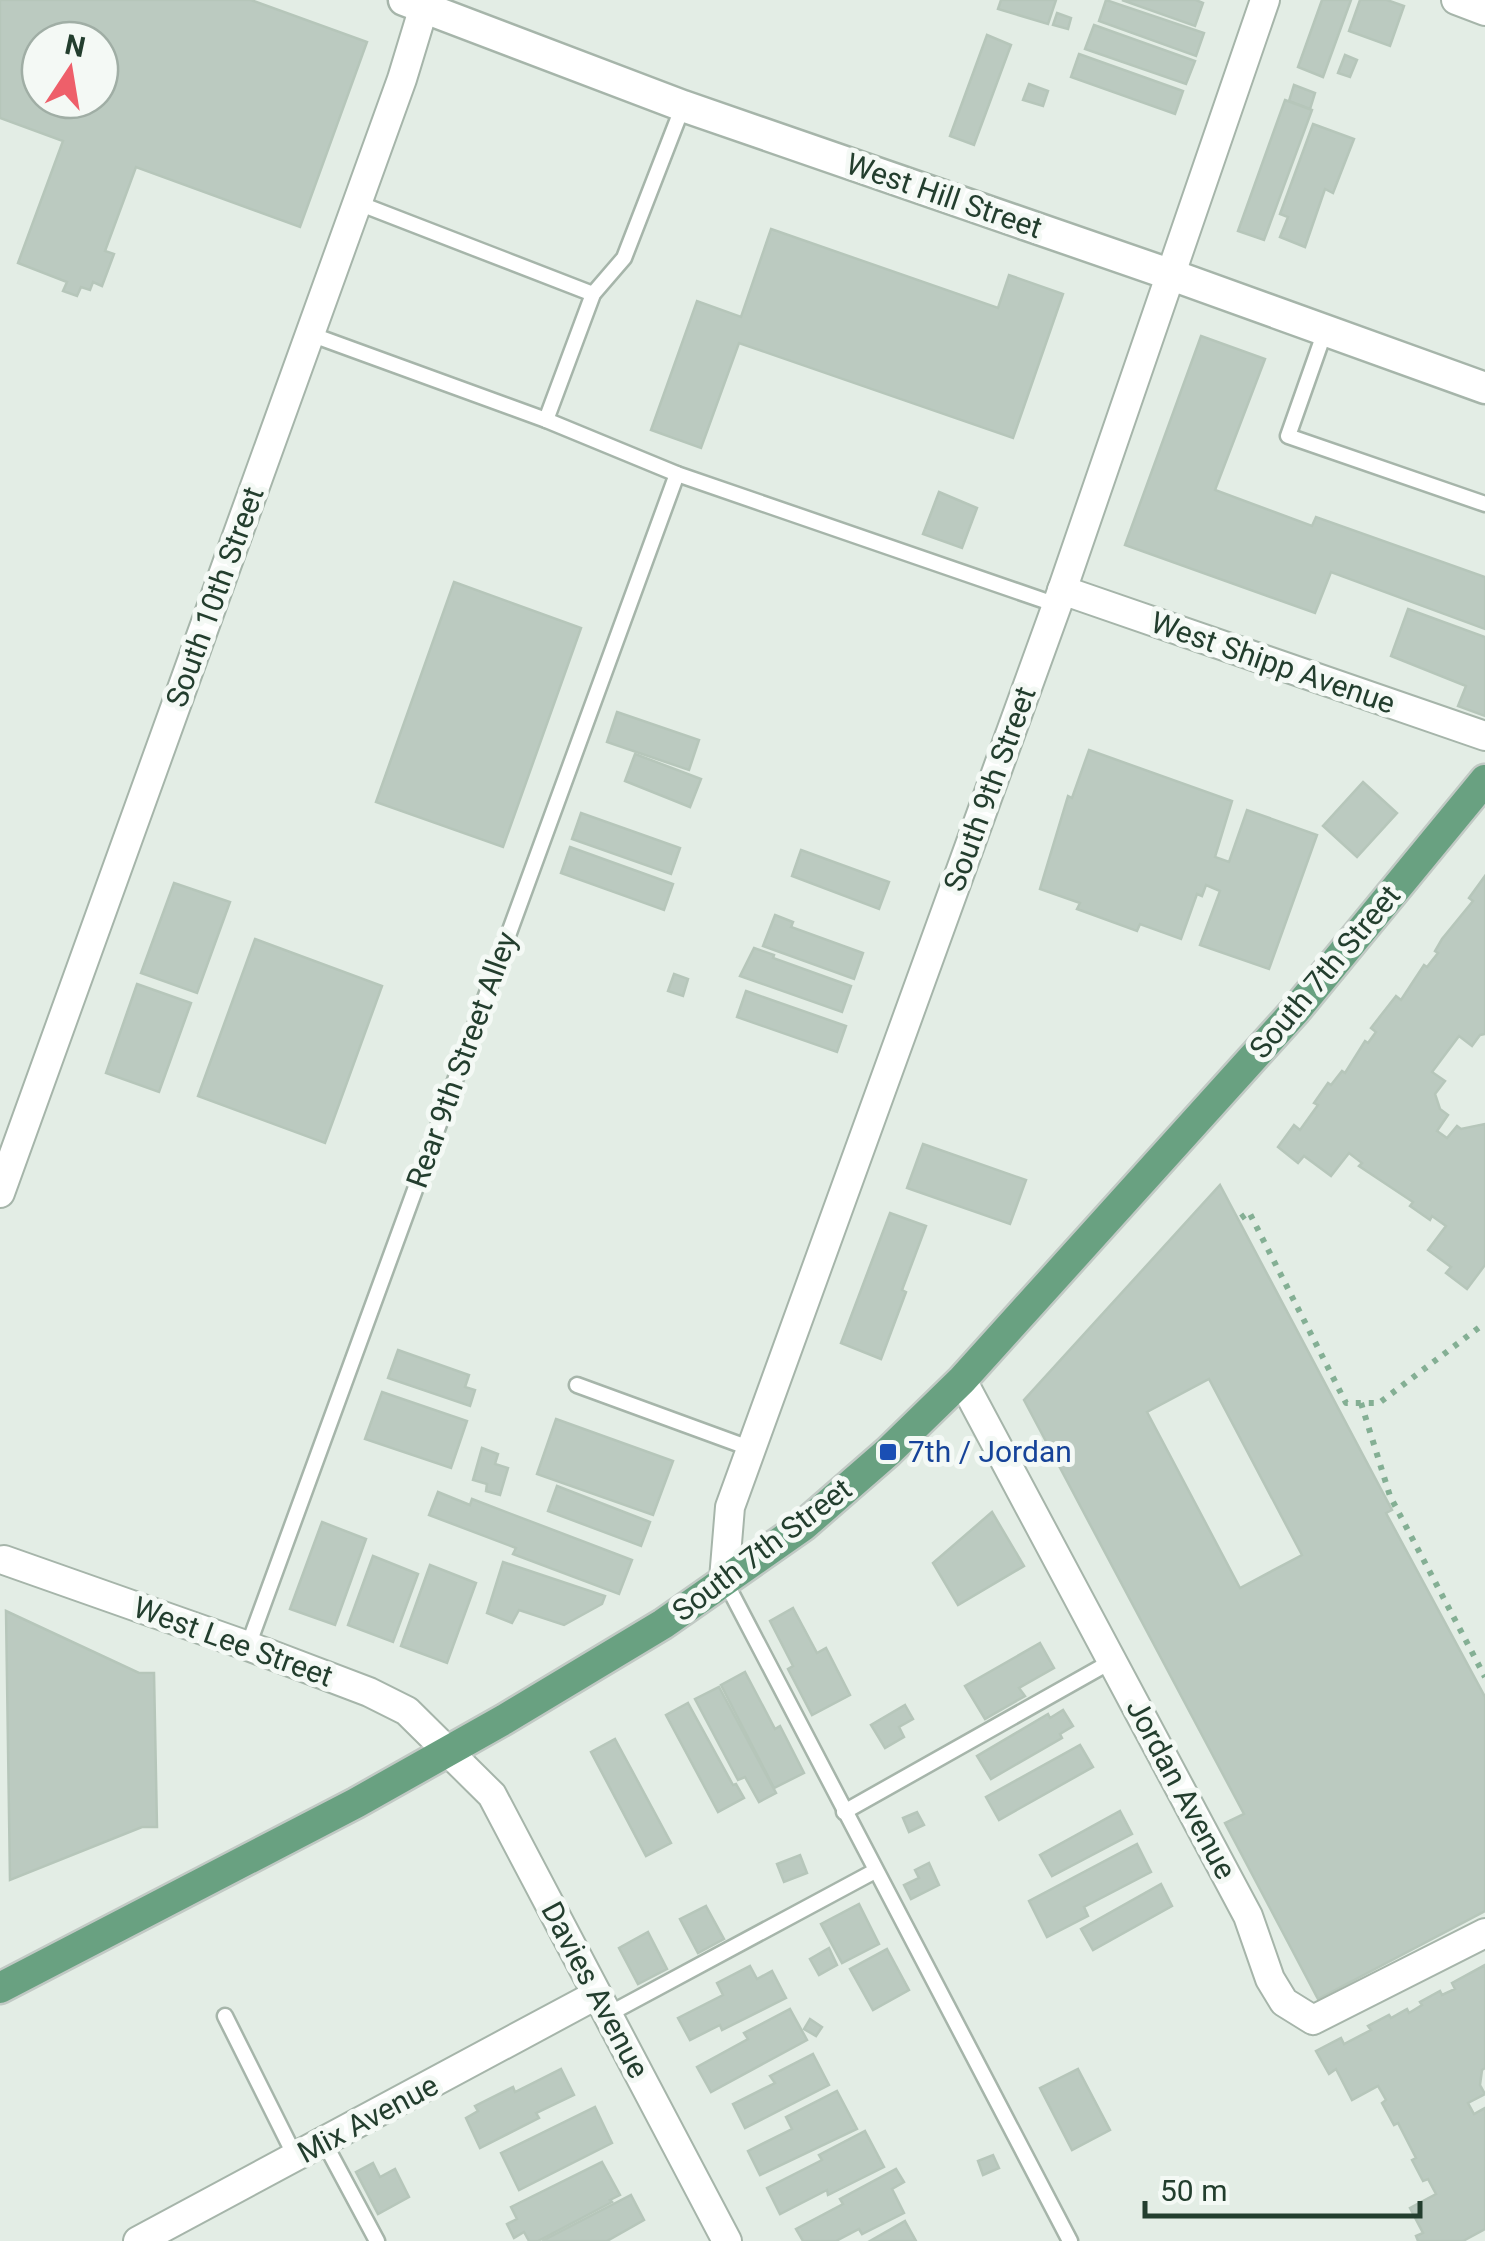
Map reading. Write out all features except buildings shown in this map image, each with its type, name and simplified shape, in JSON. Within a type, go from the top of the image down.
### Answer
[{"type":"main road","name":"South 7th Street","points":[[0,1988],[356,1803],[663,1624],[802,1526],[888,1452],[962,1380],[1296,1010],[1485,780]]},
{"type":"street","name":"South 9th Street","points":[[724,1579],[730,1507],[1060,598],[1264,0]]},
{"type":"street","points":[[1456,0],[1485,11]]},
{"type":"street","name":"West Hill Street","points":[[418,3],[684,106],[1485,388]]},
{"type":"street","name":"South 10th Street","points":[[0,1192],[402,80],[418,3]]},
{"type":"street","name":"West Shipp Avenue","points":[[1060,598],[1485,736]]},
{"type":"street","name":"Jordan Avenue","points":[[962,1380],[1248,1916],[1270,1979],[1284,2002],[1314,2020],[1485,1932]]},
{"type":"street","name":"West Lee Street","points":[[4,1560],[368,1692],[407,1711],[448,1750]]},
{"type":"street","name":"Davies Avenue","points":[[448,1750],[492,1795],[727,2241]]},
{"type":"street","name":"Mix Avenue","points":[[138,2241],[324,2142],[602,2005]]},
{"type":"lane","points":[[546,420],[593,294],[624,258],[684,106]]},
{"type":"lane","points":[[358,203],[593,294]]},
{"type":"lane","points":[[1326,330],[1288,436],[1485,504]]},
{"type":"lane","points":[[310,334],[546,420],[676,474],[1060,598]]},
{"type":"lane","name":"Rear 9th Street Alley","points":[[248,1646],[676,474]]},
{"type":"lane","points":[[577,1385],[752,1449]]},
{"type":"lane","points":[[724,1579],[1070,2241]]},
{"type":"lane","points":[[844,1812],[1112,1660]]},
{"type":"lane","points":[[602,2005],[875,1871]]},
{"type":"lane","points":[[226,2016],[296,2158]]},
{"type":"lane","points":[[324,2142],[376,2241]]},
{"type":"path","points":[[1241,1218],[1248,1212],[1346,1404],[1379,1403],[1485,1323]]},
{"type":"path","points":[[1361,1403],[1390,1496],[1485,1677]]},
{"type":"place","name":"7th / Jordan","points":[[888,1452]]}]
